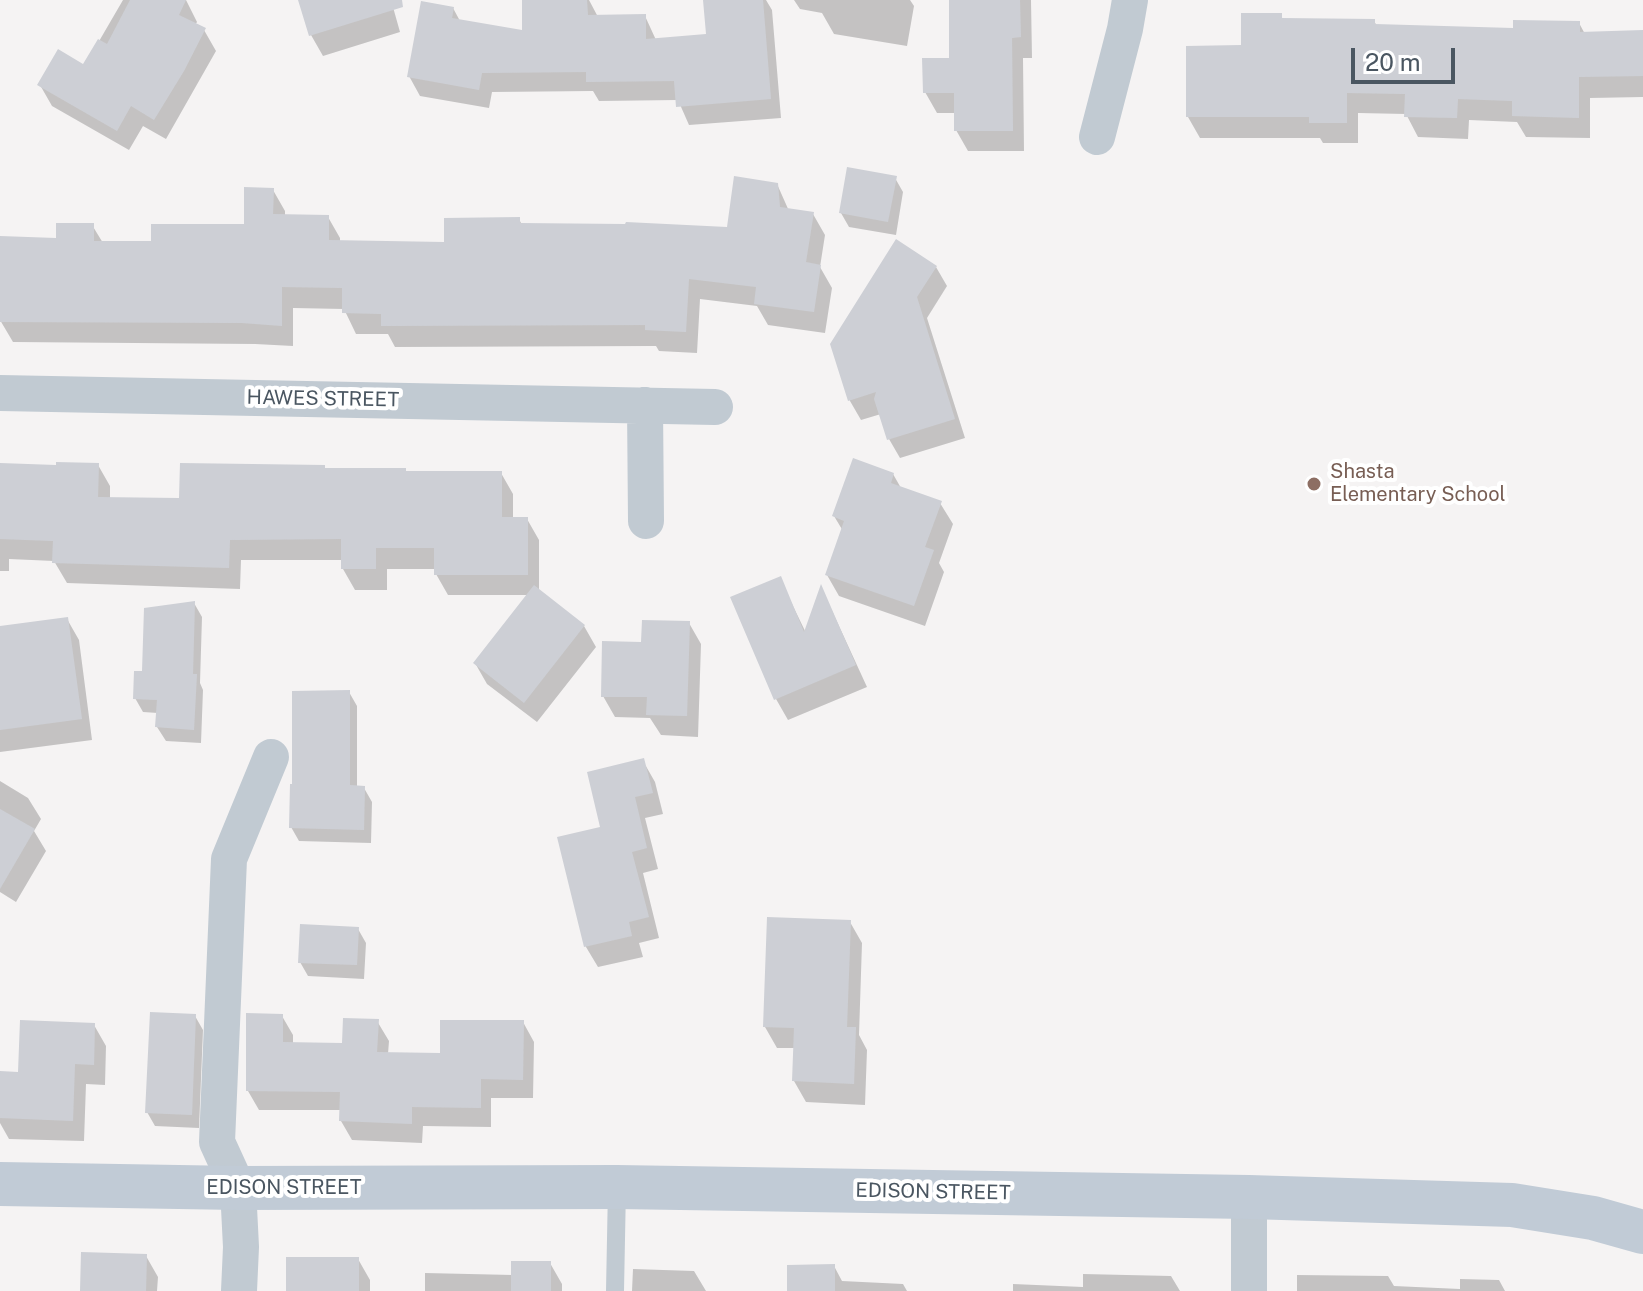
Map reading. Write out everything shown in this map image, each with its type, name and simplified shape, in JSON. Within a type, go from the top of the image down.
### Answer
[{"type":"street","points":[[1097,137],[1130,0]]},
{"type":"street","name":"HAWES STREET","points":[[0,393],[715,407]]},
{"type":"street","points":[[645,405],[646,521]]},
{"type":"street","points":[[239,1291],[241,1247],[238,1188],[217,1142],[229,859],[271,757]]},
{"type":"street","name":"EDISON STREET","points":[[0,1184],[238,1188],[617,1187],[1249,1197],[1512,1205],[1638,1226]]},
{"type":"street","points":[[1249,1197],[1249,1280]]},
{"type":"lane","points":[[615,1291],[617,1187]]},
{"type":"building","points":[[130,0],[186,0],[179,15],[206,28],[154,120],[131,106],[117,131],[37,85],[58,49],[83,64],[98,39],[107,44]]},
{"type":"building","points":[[298,0],[402,0],[403,7],[309,36]]},
{"type":"building","points":[[522,0],[587,0],[588,15],[646,14],[646,39],[706,34],[703,0],[763,0],[771,99],[676,107],[674,81],[586,82],[586,72],[482,73],[479,90],[407,77],[421,1],[454,7],[452,18],[522,30]]},
{"type":"building","points":[[949,0],[1020,0],[1021,37],[1012,38],[1013,131],[954,131],[954,93],[923,93],[922,58],[949,58]]},
{"type":"building","points":[[1241,13],[1282,13],[1282,18],[1375,19],[1375,24],[1513,28],[1513,20],[1580,21],[1580,32],[1643,30],[1643,76],[1579,77],[1579,118],[1512,116],[1512,101],[1458,99],[1457,118],[1404,117],[1405,94],[1347,93],[1347,123],[1309,123],[1309,117],[1186,117],[1186,46],[1241,45]]},
{"type":"building","points":[[847,167],[897,176],[888,222],[839,213]]},
{"type":"building","points":[[734,176],[778,183],[780,207],[814,212],[806,262],[821,265],[814,312],[754,304],[756,287],[689,279],[686,332],[645,330],[645,325],[381,326],[381,314],[342,313],[342,288],[282,287],[282,326],[242,323],[0,322],[0,236],[56,238],[56,223],[94,223],[94,241],[151,241],[151,224],[244,224],[244,187],[274,188],[273,214],[329,215],[329,240],[444,242],[444,218],[520,217],[520,223],[626,222],[727,227]]},
{"type":"building","points":[[896,239],[937,266],[917,297],[955,419],[887,440],[874,399],[876,392],[848,401],[830,344]]},
{"type":"building","points":[[853,458],[894,473],[891,483],[942,501],[925,547],[934,550],[914,606],[825,575],[844,521],[832,516]]},
{"type":"building","points":[[56,462],[99,463],[98,497],[179,498],[180,463],[502,471],[502,517],[528,517],[528,575],[434,575],[434,548],[376,548],[376,569],[341,569],[341,539],[230,540],[229,568],[52,563],[53,541],[0,539],[0,463],[56,465]]},
{"type":"building","points":[[781,576],[804,632],[821,584],[856,665],[774,700],[730,597]]},
{"type":"building","points":[[534,585],[585,625],[524,703],[473,663]]},
{"type":"building","points":[[195,601],[193,674],[197,674],[194,730],[155,727],[157,700],[133,699],[134,671],[142,671],[144,608]]},
{"type":"building","points":[[68,617],[82,719],[0,730],[0,626]]},
{"type":"building","points":[[642,620],[690,621],[687,716],[646,715],[647,697],[601,697],[602,641],[641,642]]},
{"type":"building","points":[[350,690],[350,785],[365,786],[364,830],[289,828],[292,691]]},
{"type":"building","points":[[644,758],[653,793],[635,797],[647,848],[632,852],[649,917],[629,922],[632,936],[584,947],[557,837],[600,827],[587,772]]},
{"type":"building","points":[[0,809],[35,829],[0,889]]},
{"type":"building","points":[[767,917],[851,920],[847,1027],[856,1027],[854,1084],[792,1081],[794,1028],[763,1027]]},
{"type":"building","points":[[300,924],[359,927],[357,965],[298,963]]},
{"type":"building","points":[[150,1012],[196,1014],[192,1115],[145,1113]]},
{"type":"building","points":[[246,1013],[283,1014],[283,1042],[342,1043],[343,1018],[379,1019],[377,1052],[440,1053],[440,1020],[524,1020],[523,1080],[481,1079],[481,1108],[412,1107],[412,1124],[339,1121],[340,1092],[246,1091]]},
{"type":"building","points":[[20,1020],[95,1023],[94,1065],[75,1064],[73,1121],[0,1118],[0,1071],[18,1072]]},
{"type":"building","points":[[81,1252],[147,1254],[146,1291],[80,1291]]},
{"type":"building","points":[[286,1257],[359,1257],[359,1291],[286,1291]]},
{"type":"building","points":[[511,1261],[551,1261],[551,1291],[511,1291]]},
{"type":"building","points":[[835,1264],[835,1291],[787,1291],[787,1265]]},
{"type":"place","name":"Shasta Elementary School","points":[[1314,484]]}]
